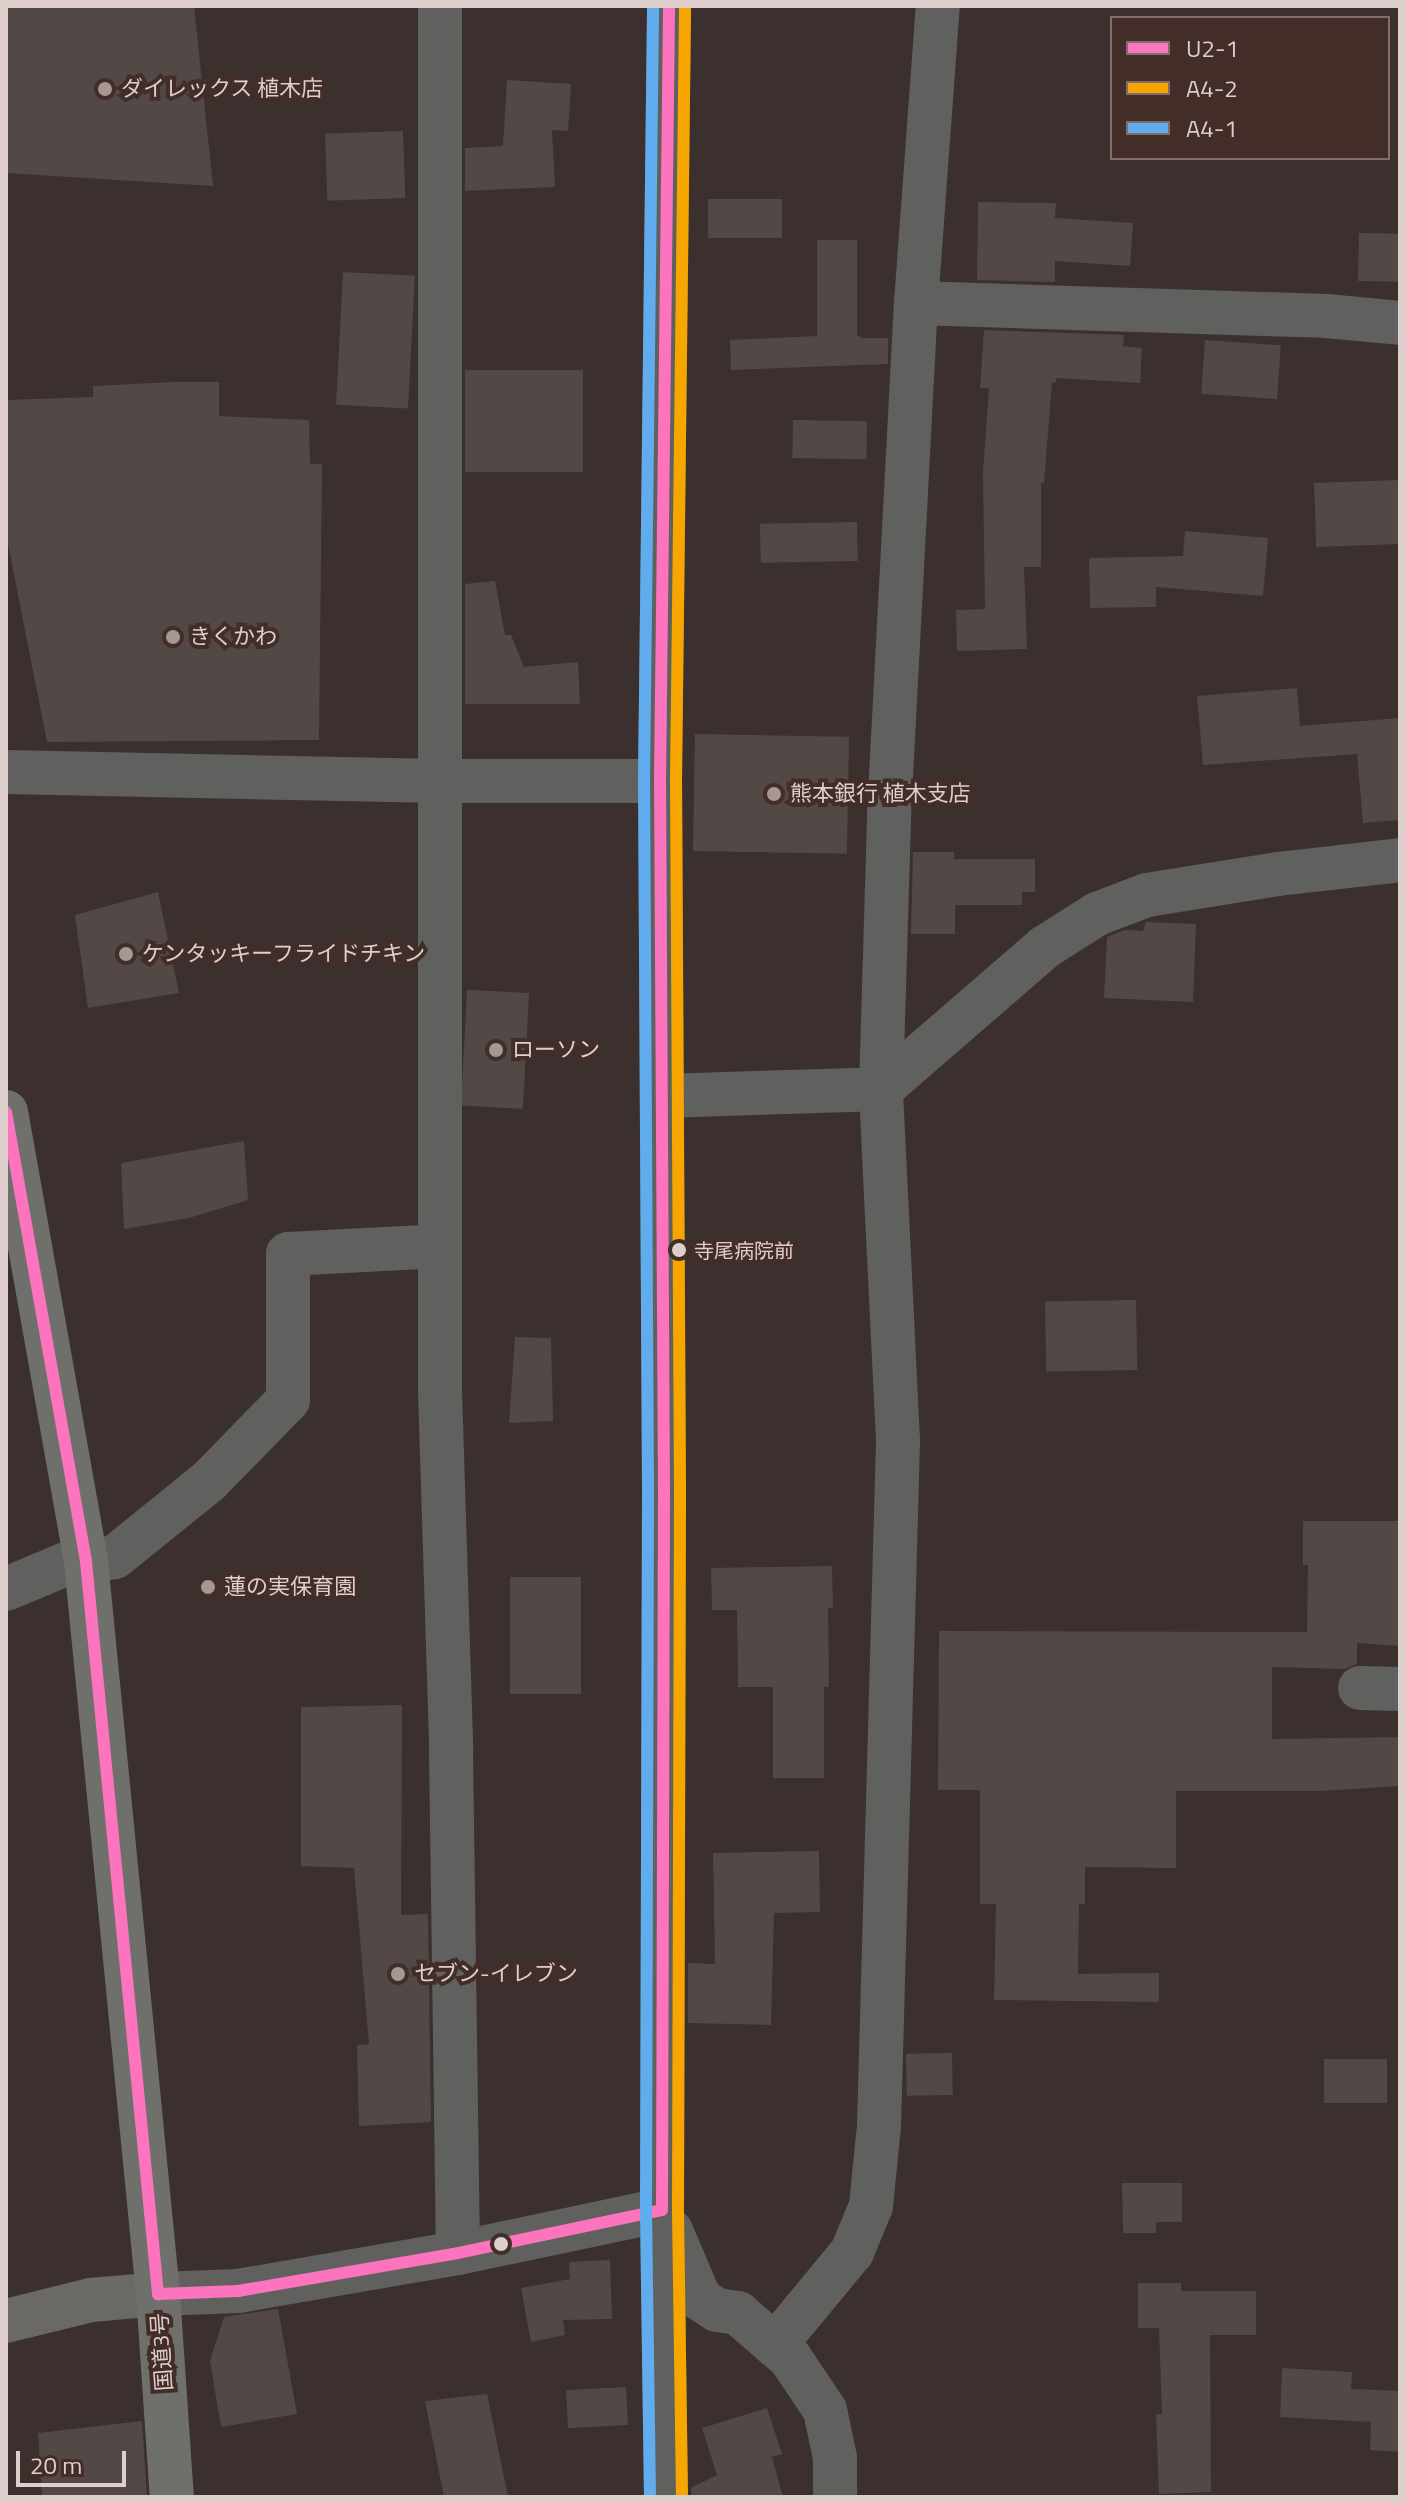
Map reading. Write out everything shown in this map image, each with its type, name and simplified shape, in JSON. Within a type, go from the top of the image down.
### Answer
[{"type":"highway","name":"国道3号","points":[[6,1112],[86,1562],[158,2294],[172,2497]]},
{"type":"main road","points":[[6,2321],[91,2300],[158,2294]]},
{"type":"street","points":[[440,6],[439,1246],[458,2253]]},
{"type":"street","points":[[666,2497],[662,2210],[660,781],[669,6]]},
{"type":"street","points":[[775,2345],[852,2252],[871,2206],[879,2126],[898,1440],[881,1089],[889,814],[916,303],[938,6]]},
{"type":"street","points":[[916,303],[1326,316],[1400,323]]},
{"type":"street","points":[[6,772],[440,781],[660,781]]},
{"type":"street","points":[[662,1096],[881,1089],[1045,947],[1097,914],[1147,895],[1278,874],[1400,860]]},
{"type":"street","points":[[6,1589],[66,1564],[115,1557],[209,1481],[288,1400],[288,1254],[439,1246]]},
{"type":"street","points":[[662,2210],[700,2299],[717,2310],[738,2313],[790,2358],[825,2410],[835,2458],[835,2497]]},
{"type":"street","points":[[158,2294],[238,2291],[458,2253],[662,2210]]},
{"type":"building","name":"ダイレックス 植木店","points":[[6,6],[194,6],[213,186],[6,173]]},
{"type":"building","points":[[507,80],[571,84],[568,131],[552,130],[555,187],[465,191],[465,148],[503,146]]},
{"type":"building","points":[[403,131],[405,198],[327,201],[325,134]]},
{"type":"building","points":[[708,199],[782,199],[782,238],[708,238]]},
{"type":"building","points":[[978,202],[1056,203],[1055,218],[1133,223],[1130,266],[1055,261],[1055,282],[977,280]]},
{"type":"building","points":[[1359,233],[1400,234],[1399,282],[1358,281]]},
{"type":"building","points":[[817,240],[857,240],[857,335],[862,338],[888,338],[888,364],[731,370],[730,340],[817,336]]},
{"type":"building","points":[[343,272],[415,276],[408,409],[336,405]]},
{"type":"building","points":[[984,330],[1124,335],[1123,346],[1142,348],[1140,383],[1056,378],[1056,383],[1052,382],[1044,483],[1041,483],[1041,567],[1024,567],[1027,649],[957,651],[956,610],[985,609],[983,473],[989,388],[980,388]]},
{"type":"building","points":[[1205,340],[1281,345],[1277,399],[1201,394]]},
{"type":"building","points":[[465,370],[583,370],[583,472],[465,472]]},
{"type":"building","name":"きくかわ","points":[[219,382],[219,416],[309,420],[310,464],[322,464],[319,740],[47,742],[6,534],[6,400],[93,397],[93,386]]},
{"type":"building","points":[[793,420],[867,421],[866,459],[792,458]]},
{"type":"building","points":[[1398,480],[1400,544],[1316,547],[1314,483]]},
{"type":"building","points":[[857,522],[858,561],[761,563],[760,524]]},
{"type":"building","points":[[1185,531],[1268,538],[1263,596],[1156,587],[1156,607],[1090,608],[1089,558],[1183,556]]},
{"type":"building","points":[[495,581],[505,635],[511,635],[524,667],[578,662],[580,704],[465,704],[465,584]]},
{"type":"building","points":[[1297,688],[1300,726],[1400,718],[1400,820],[1363,823],[1357,754],[1203,765],[1197,696]]},
{"type":"building","name":"熊本銀行 植木支店","points":[[695,734],[849,737],[847,854],[693,851]]},
{"type":"building","points":[[913,852],[954,852],[954,859],[1035,859],[1035,892],[1022,892],[1022,905],[955,905],[955,934],[911,934]]},
{"type":"building","name":"ケンタッキーフライドチキン","points":[[158,892],[179,993],[88,1008],[75,915]]},
{"type":"building","points":[[1146,922],[1196,924],[1193,1002],[1104,998],[1107,937],[1125,930],[1143,931]]},
{"type":"building","name":"ローソン","points":[[467,990],[529,993],[523,1109],[461,1106]]},
{"type":"building","points":[[244,1141],[248,1200],[189,1218],[124,1229],[121,1163]]},
{"type":"building","points":[[1136,1300],[1137,1370],[1046,1372],[1045,1302]]},
{"type":"building","points":[[515,1337],[551,1338],[553,1421],[509,1423]]},
{"type":"building","points":[[1303,1521],[1400,1521],[1400,1646],[1357,1643],[1357,1664],[1345,1669],[1272,1667],[1272,1739],[1400,1737],[1400,1786],[1321,1791],[1176,1791],[1176,1868],[1085,1867],[1085,1904],[1079,1904],[1078,1974],[1159,1973],[1159,2002],[994,2000],[996,1904],[980,1904],[980,1790],[938,1790],[939,1631],[1307,1632],[1308,1565],[1303,1565]]},
{"type":"building","points":[[832,1566],[833,1608],[828,1608],[829,1687],[824,1687],[824,1778],[773,1778],[773,1687],[738,1687],[737,1610],[712,1610],[711,1568]]},
{"type":"building","points":[[510,1577],[581,1577],[581,1694],[510,1694]]},
{"type":"building","points":[[402,1705],[401,1915],[428,1914],[431,2122],[359,2126],[357,2045],[369,2044],[354,1868],[301,1866],[301,1707]]},
{"type":"building","points":[[819,1851],[820,1912],[774,1913],[771,2025],[688,2023],[688,1963],[715,1964],[713,1853]]},
{"type":"building","points":[[952,2053],[953,2095],[907,2096],[906,2054]]},
{"type":"building","points":[[1324,2059],[1387,2059],[1387,2103],[1324,2103]]},
{"type":"building","points":[[1122,2183],[1182,2183],[1182,2222],[1156,2222],[1156,2233],[1123,2233]]},
{"type":"building","points":[[610,2260],[612,2319],[563,2320],[565,2335],[531,2342],[521,2288],[570,2279],[569,2262]]},
{"type":"building","points":[[1138,2283],[1181,2283],[1181,2291],[1256,2291],[1256,2335],[1210,2335],[1211,2492],[1159,2494],[1156,2414],[1162,2414],[1159,2328],[1138,2328]]},
{"type":"building","points":[[278,2309],[297,2414],[221,2427],[210,2361],[224,2317]]},
{"type":"building","points":[[1282,2368],[1352,2372],[1351,2389],[1400,2391],[1400,2452],[1370,2450],[1371,2422],[1280,2417]]},
{"type":"building","points":[[626,2387],[628,2425],[568,2428],[566,2390]]},
{"type":"building","points":[[487,2394],[508,2497],[444,2497],[425,2401]]},
{"type":"building","points":[[767,2408],[782,2454],[772,2457],[783,2497],[691,2497],[691,2488],[717,2475],[702,2428]]},
{"type":"building","points":[[142,2421],[147,2497],[42,2497],[38,2433]]},
{"type":"transit line","name":"A4-1","points":[[650,2497],[646,2210],[648,1490],[644,781],[653,6]]},
{"type":"transit line","name":"U2-1","points":[[6,1112],[86,1562],[158,2294],[238,2291],[458,2253],[662,2210],[664,1490],[660,781],[669,6]]},
{"type":"transit line","name":"A4-2","points":[[682,2497],[678,2210],[680,1490],[676,781],[685,6]]},
{"type":"place","name":"ダイレックス 植木店","points":[[105,89]]},
{"type":"place","name":"きくかわ","points":[[173,637]]},
{"type":"place","name":"熊本銀行 植木支店","points":[[774,794]]},
{"type":"place","name":"ケンタッキーフライドチキン","points":[[126,954]]},
{"type":"place","name":"ローソン","points":[[496,1050]]},
{"type":"place","name":"寺尾病院前","points":[[679,1250]]},
{"type":"place","name":"蓮の実保育園","points":[[208,1587]]},
{"type":"place","name":"セブン-イレブン","points":[[398,1974]]}]
